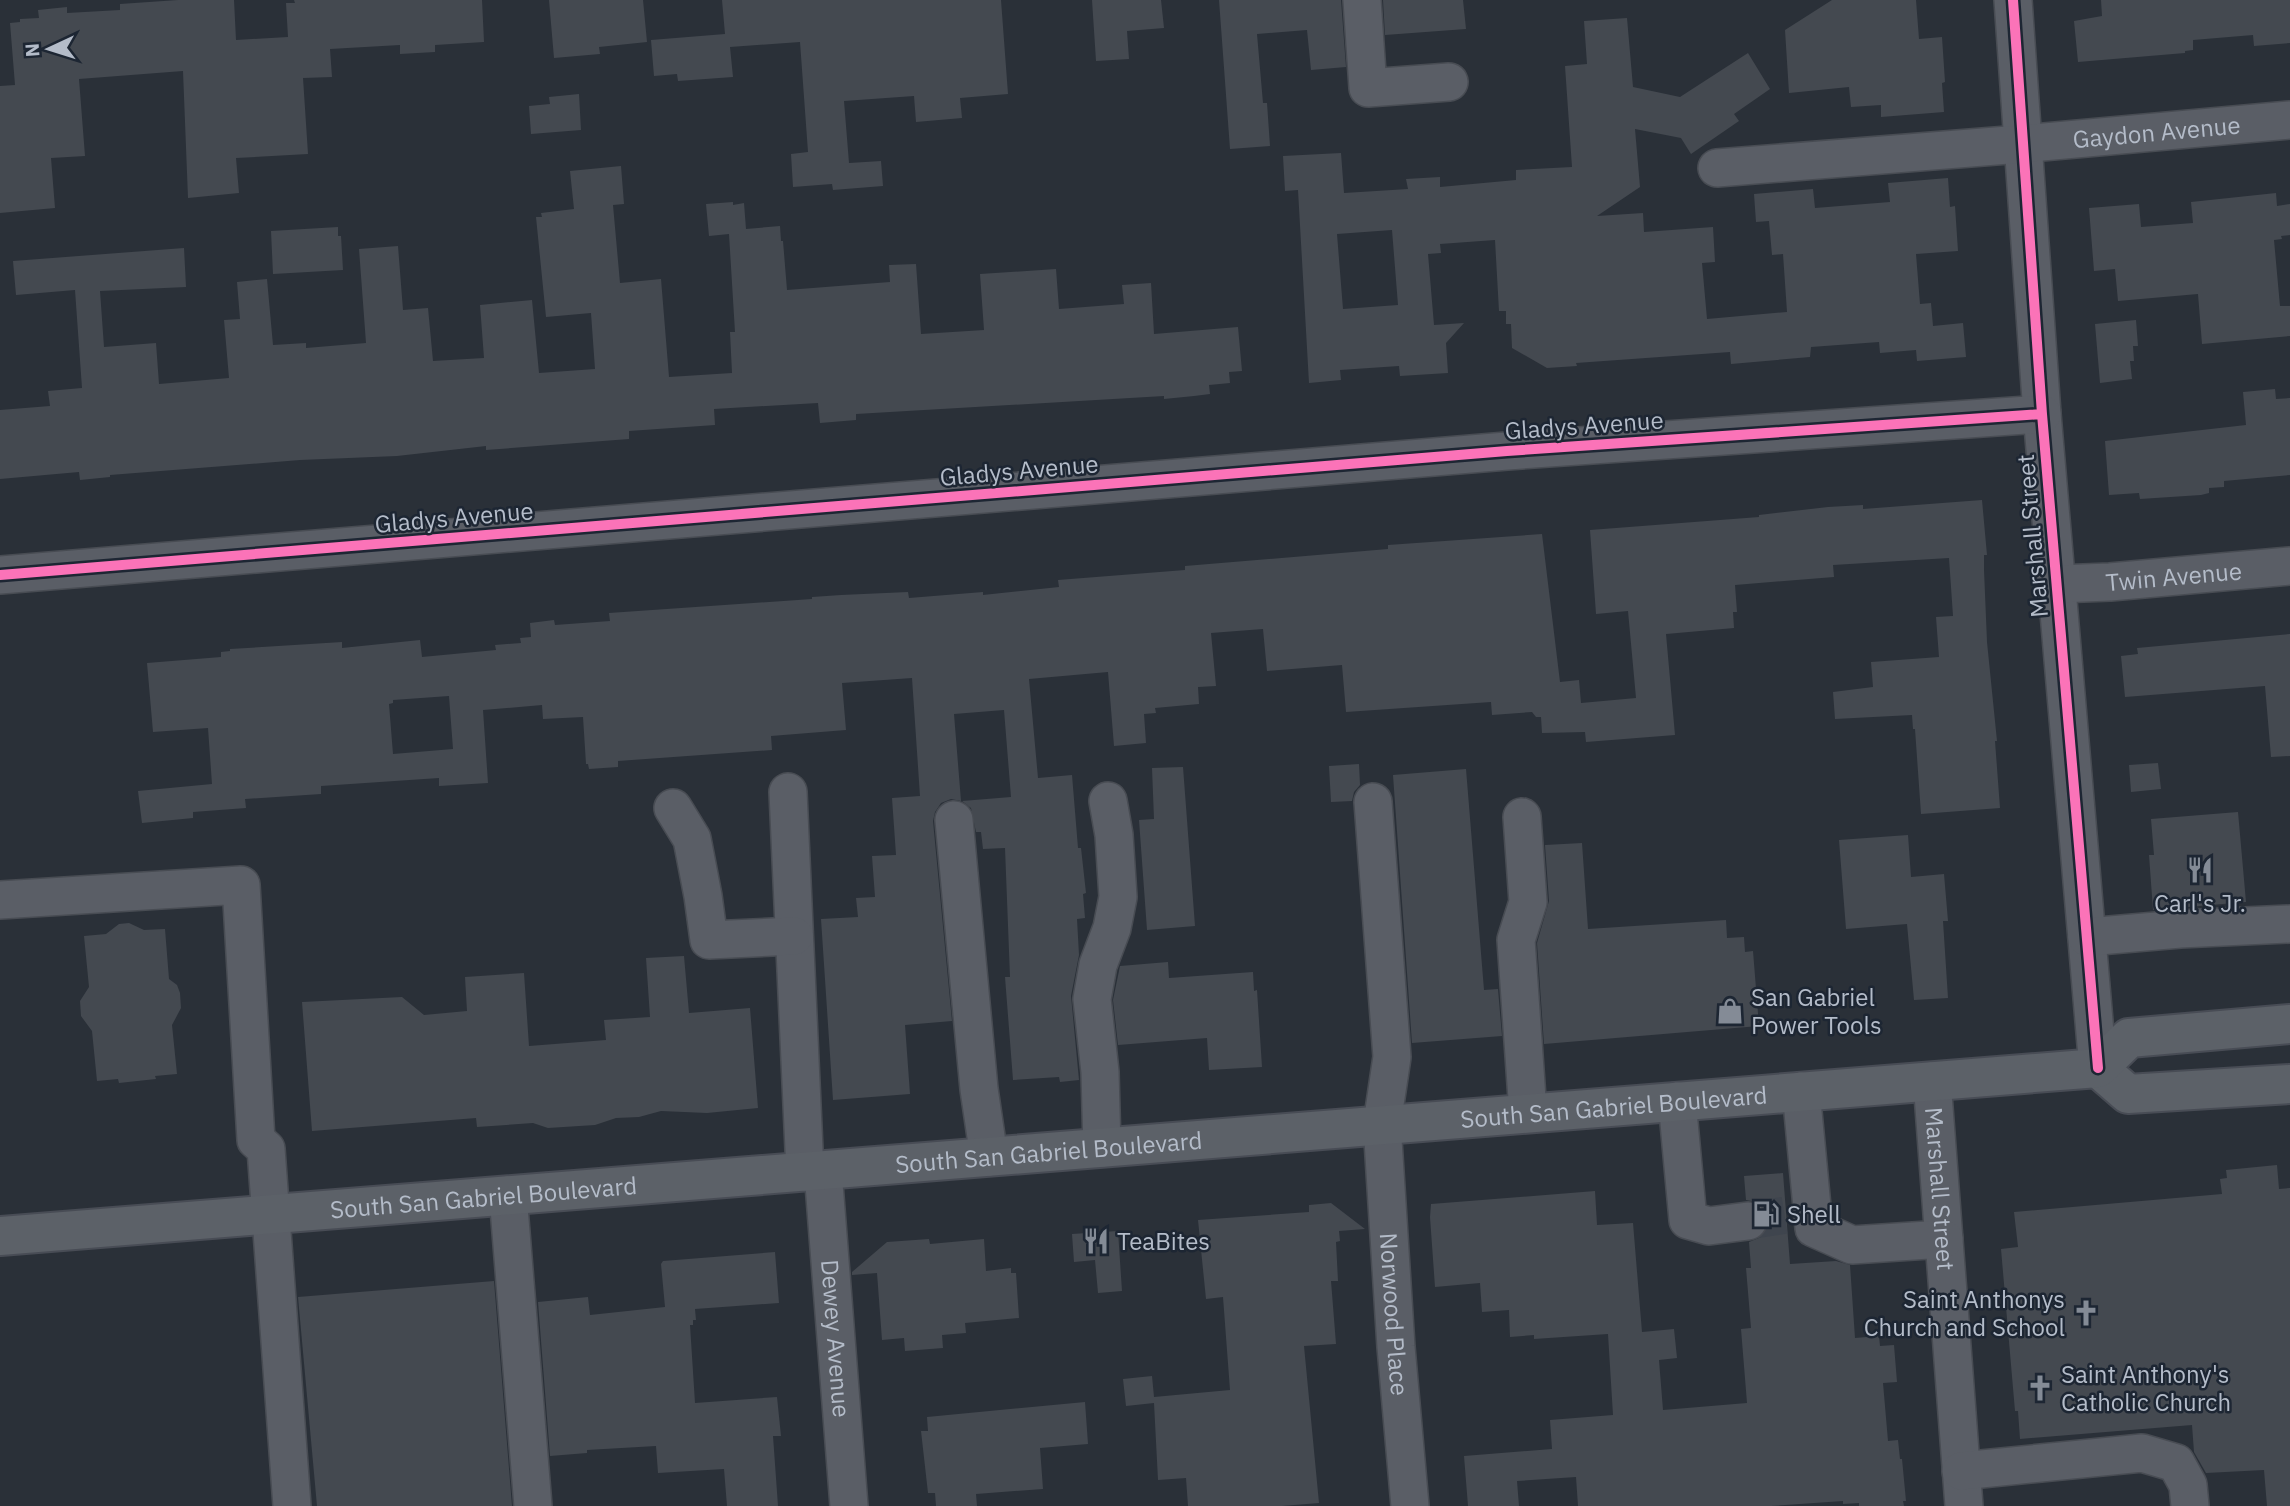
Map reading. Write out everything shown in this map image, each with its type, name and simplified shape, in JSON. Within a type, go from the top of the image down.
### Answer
[{"type":"main road","points":[[2290,1024],[2129,1038],[2098,1068],[2128,1094],[2290,1084]]},
{"type":"main road","name":"South San Gabriel Boulevard","points":[[0,1236],[2098,1068]]},
{"type":"street","points":[[1362,0],[1368,88],[1449,82]]},
{"type":"street","name":"Marshall Street","points":[[2013,0],[2042,414],[2098,1068]]},
{"type":"street","name":"Gaydon Avenue","points":[[1717,168],[2290,120]]},
{"type":"street","name":"Gladys Avenue","points":[[0,575],[1507,451],[2042,414]]},
{"type":"street","name":"Twin Avenue","points":[[2057,584],[2290,566]]},
{"type":"street","name":"Dewey Avenue","points":[[788,792],[794,936],[814,1171],[849,1506]]},
{"type":"street","points":[[1102,1147],[1100,1072],[1092,999],[1098,965],[1112,928],[1118,897],[1114,835],[1108,801]]},
{"type":"street","name":"Norwood Place","points":[[1373,802],[1392,1058],[1382,1124],[1396,1347],[1410,1506]]},
{"type":"street","points":[[673,808],[692,839],[709,940],[794,936]]},
{"type":"street","points":[[1522,817],[1528,902],[1516,940],[1528,1113]]},
{"type":"street","points":[[954,820],[979,1089],[989,1157]]},
{"type":"street","points":[[0,900],[241,885],[256,1140],[246,1150],[276,1293],[292,1506]]},
{"type":"street","points":[[2087,937],[2290,924]]},
{"type":"street","name":"Marshall Street","points":[[1932,1081],[1963,1489]]},
{"type":"street","points":[[1801,1091],[1800,1213],[1814,1228],[1852,1245],[1944,1239]]},
{"type":"street","points":[[1677,1101],[1688,1220],[1709,1226],[1748,1221]]},
{"type":"street","points":[[508,1195],[533,1506]]},
{"type":"street","points":[[1963,1489],[2143,1453],[2176,1463],[2188,1485],[2190,1506]]},
{"type":"building","points":[[234,0],[236,40],[288,37],[286,3],[295,3],[294,0],[482,0],[484,42],[435,45],[435,52],[400,54],[400,45],[330,49],[332,77],[303,78],[308,154],[236,158],[239,193],[188,198],[183,71],[79,79],[85,156],[51,158],[55,208],[0,213],[0,86],[15,85],[10,23],[20,22],[20,19],[39,18],[38,10],[67,7],[67,13],[120,10],[120,4]]},
{"type":"building","points":[[549,0],[643,0],[647,42],[599,47],[600,54],[554,58]]},
{"type":"building","points":[[722,0],[1001,0],[1008,94],[960,98],[962,118],[916,122],[914,96],[844,101],[849,163],[881,161],[883,186],[833,190],[832,184],[793,187],[791,154],[808,152],[800,42],[730,47],[733,77],[678,81],[677,74],[654,76],[651,40],[725,34]]},
{"type":"building","points":[[1092,0],[1161,0],[1164,28],[1127,31],[1129,59],[1096,61]]},
{"type":"building","points":[[1219,0],[1341,0],[1346,67],[1311,70],[1307,30],[1257,34],[1270,146],[1230,149]]},
{"type":"building","points":[[1383,0],[1463,0],[1466,29],[1385,35]]},
{"type":"building","points":[[1832,0],[1916,0],[1919,39],[1942,37],[1944,112],[1881,117],[1881,105],[1851,107],[1849,87],[1789,93],[1785,30]]},
{"type":"building","points":[[2101,0],[2290,0],[2290,43],[2254,46],[2253,35],[2193,40],[2193,50],[2185,53],[2078,62],[2074,21],[2102,16]]},
{"type":"building","points":[[1627,18],[1633,87],[1680,97],[1748,53],[1770,89],[1734,114],[1739,121],[1691,154],[1681,138],[1635,129],[1640,187],[1597,216],[1643,213],[1644,232],[1713,227],[1715,262],[1702,263],[1707,319],[1787,312],[1783,254],[1772,255],[1769,221],[1756,222],[1754,194],[1813,189],[1815,208],[1890,202],[1888,183],[1948,178],[1950,207],[1955,206],[1958,251],[1916,254],[1920,304],[1931,303],[1933,326],[1963,323],[1966,357],[1917,361],[1916,350],[1880,353],[1879,342],[1811,347],[1810,357],[1731,364],[1730,352],[1576,363],[1577,366],[1547,368],[1512,348],[1511,324],[1506,324],[1506,311],[1499,311],[1495,240],[1440,244],[1441,253],[1428,254],[1434,325],[1464,323],[1446,343],[1448,373],[1400,376],[1399,366],[1340,370],[1341,380],[1309,383],[1298,190],[1285,191],[1283,156],[1341,153],[1344,193],[1408,189],[1406,179],[1440,177],[1440,187],[1516,180],[1516,170],[1572,167],[1565,66],[1587,64],[1584,21]],"holes":[[[1392,230],[1398,305],[1343,309],[1337,234]]]},
{"type":"building","points":[[579,94],[581,130],[531,134],[529,106],[550,104],[549,97]]},
{"type":"building","points":[[621,166],[624,204],[613,205],[620,283],[661,279],[669,377],[732,373],[730,332],[735,332],[729,234],[709,236],[706,204],[733,202],[733,205],[744,203],[746,229],[780,226],[787,290],[890,282],[889,265],[916,264],[921,334],[984,330],[980,274],[1056,269],[1059,309],[1124,304],[1122,285],[1151,283],[1154,334],[1238,327],[1242,371],[1229,372],[1230,383],[1209,385],[1210,394],[1164,399],[1164,396],[856,414],[856,420],[820,423],[818,403],[714,409],[715,425],[629,431],[629,439],[486,450],[486,446],[397,456],[300,460],[110,475],[80,480],[79,472],[0,479],[0,410],[50,406],[48,391],[82,388],[75,290],[16,295],[13,261],[184,248],[186,287],[100,291],[104,347],[156,343],[159,384],[229,378],[224,320],[240,319],[237,282],[267,279],[273,345],[306,343],[306,348],[366,343],[359,249],[398,246],[403,310],[428,308],[433,361],[484,358],[480,305],[532,300],[539,373],[595,369],[591,313],[546,317],[536,217],[542,217],[541,213],[574,209],[570,171]]},
{"type":"building","points":[[2276,193],[2277,206],[2290,204],[2290,235],[2274,240],[2280,306],[2290,306],[2290,336],[2202,344],[2198,294],[2118,301],[2115,269],[2094,271],[2089,208],[2139,204],[2141,227],[2193,223],[2191,202]]},
{"type":"building","points":[[338,227],[343,270],[273,274],[271,231]]},
{"type":"building","points":[[2136,320],[2138,346],[2133,346],[2134,361],[2130,361],[2132,379],[2100,383],[2095,324]]},
{"type":"building","points":[[2275,389],[2276,399],[2290,398],[2290,475],[2224,481],[2224,487],[2209,488],[2209,493],[2201,495],[2140,499],[2139,493],[2109,495],[2105,441],[2246,425],[2243,392]]},
{"type":"building","points":[[1982,500],[1987,555],[1984,555],[1984,570],[1987,642],[1997,741],[2000,808],[1921,814],[1912,715],[1835,719],[1833,692],[1873,687],[1871,662],[1939,657],[1936,617],[1953,616],[1949,558],[1833,565],[1834,577],[1735,585],[1737,612],[1733,612],[1734,628],[1666,634],[1675,735],[1586,742],[1585,732],[1542,733],[1541,717],[1536,717],[1532,712],[1492,715],[1491,702],[1346,712],[1342,665],[1267,671],[1263,629],[1211,633],[1216,686],[1198,687],[1199,704],[1155,708],[1156,713],[1144,714],[1146,743],[1114,746],[1108,672],[1029,679],[1038,778],[1072,775],[1078,848],[1081,848],[1086,893],[1083,894],[1085,918],[1077,919],[1079,955],[1071,996],[1079,1080],[1060,1082],[1059,1077],[1013,1080],[1005,977],[1010,977],[1005,848],[983,849],[981,832],[976,832],[971,808],[962,801],[1011,797],[1004,710],[954,714],[961,801],[951,799],[941,803],[933,821],[952,1021],[905,1025],[910,1094],[833,1100],[821,919],[858,917],[856,898],[875,897],[872,856],[896,855],[892,798],[920,796],[912,678],[842,683],[846,730],[771,736],[772,750],[618,761],[618,767],[589,769],[586,764],[583,717],[543,719],[542,705],[483,710],[488,783],[439,786],[439,778],[321,786],[321,794],[245,799],[246,808],[193,812],[193,818],[142,823],[138,791],[212,784],[208,728],[153,732],[147,663],[221,657],[221,652],[230,649],[342,642],[342,648],[420,640],[422,657],[496,650],[495,645],[521,643],[520,638],[531,637],[530,623],[554,620],[555,625],[610,621],[609,613],[841,595],[908,592],[909,598],[983,592],[983,595],[1059,587],[1058,580],[1185,570],[1185,566],[1388,549],[1388,545],[1542,534],[1560,682],[1579,680],[1581,703],[1636,698],[1628,611],[1596,614],[1590,530],[1759,517],[1828,507],[1863,505],[1863,509]],"holes":[[[449,696],[453,749],[393,754],[389,704],[393,703],[393,700]]]},
{"type":"building","points":[[2290,634],[2290,756],[2271,757],[2265,686],[2125,697],[2121,656],[2138,654],[2137,648]]},
{"type":"building","points":[[2158,763],[2161,789],[2131,792],[2129,765]]},
{"type":"building","points":[[1359,764],[1360,785],[1354,792],[1352,801],[1331,802],[1329,766]]},
{"type":"building","points":[[1183,767],[1195,926],[1147,930],[1139,820],[1154,819],[1152,768]]},
{"type":"building","points":[[1466,769],[1484,990],[1498,989],[1502,1036],[1412,1043],[1393,775]]},
{"type":"building","points":[[2238,812],[2246,902],[2153,910],[2149,855],[2154,855],[2151,819]]},
{"type":"building","points":[[1908,835],[1911,877],[1944,874],[1948,921],[1943,921],[1948,998],[1914,1000],[1907,924],[1846,929],[1839,840]]},
{"type":"building","points":[[1582,843],[1588,929],[1726,920],[1727,938],[1744,937],[1745,952],[1753,951],[1759,1026],[1544,1044],[1537,943],[1549,901],[1545,845]]},
{"type":"building","points":[[129,923],[144,930],[165,929],[169,979],[177,985],[180,993],[181,1008],[172,1025],[177,1074],[119,1083],[118,1079],[97,1081],[92,1031],[81,1016],[80,1001],[89,987],[84,936],[106,934],[119,924]]},
{"type":"building","points":[[684,956],[689,1013],[750,1008],[758,1108],[707,1113],[661,1111],[639,1117],[616,1118],[595,1125],[548,1128],[533,1123],[477,1127],[476,1118],[312,1131],[302,1002],[402,997],[424,1015],[467,1011],[465,977],[524,973],[529,1046],[606,1040],[604,1020],[650,1017],[646,958]]},
{"type":"building","points":[[1168,962],[1169,978],[1253,972],[1254,991],[1257,990],[1262,1067],[1209,1070],[1207,1038],[1118,1045],[1113,1000],[1120,966]]},
{"type":"building","name":"Saint Anthonys Church and School","points":[[2277,1165],[2279,1189],[2290,1188],[2290,1506],[2267,1506],[2264,1470],[2206,1473],[2194,1452],[2192,1425],[2020,1439],[2018,1411],[2015,1411],[2001,1249],[2018,1247],[2014,1212],[2222,1194],[2220,1179],[2227,1178],[2226,1170]]},
{"type":"building","points":[[1783,1173],[1790,1264],[1836,1261],[1850,1265],[1855,1338],[1879,1336],[1880,1346],[1894,1345],[1897,1382],[1883,1383],[1888,1441],[1898,1440],[1902,1459],[1906,1501],[1903,1501],[1904,1506],[1859,1506],[1859,1503],[1843,1504],[1843,1501],[1771,1506],[1578,1506],[1576,1477],[1517,1481],[1519,1506],[1468,1506],[1464,1456],[1552,1449],[1550,1420],[1613,1415],[1608,1334],[1534,1339],[1534,1335],[1510,1337],[1509,1310],[1482,1312],[1480,1283],[1435,1287],[1431,1204],[1595,1191],[1597,1225],[1633,1223],[1642,1332],[1674,1329],[1677,1358],[1659,1360],[1663,1410],[1747,1403],[1741,1329],[1751,1328],[1746,1268],[1751,1268],[1749,1242],[1761,1237],[1768,1228],[1769,1219],[1764,1208],[1757,1202],[1746,1200],[1744,1176]]},
{"type":"building","points":[[1331,1203],[1365,1229],[1339,1231],[1340,1241],[1336,1242],[1338,1281],[1331,1281],[1336,1344],[1304,1346],[1319,1503],[1282,1506],[1188,1506],[1186,1478],[1158,1480],[1154,1403],[1126,1406],[1123,1379],[1152,1376],[1154,1397],[1230,1390],[1223,1297],[1206,1299],[1198,1220],[1309,1212],[1309,1205]]},
{"type":"building","points":[[1118,1231],[1122,1291],[1098,1293],[1095,1260],[1074,1262],[1072,1234]]},
{"type":"building","points":[[929,1239],[930,1244],[984,1239],[986,1271],[1011,1268],[1011,1273],[1016,1273],[1019,1318],[965,1323],[966,1333],[942,1335],[943,1348],[905,1351],[904,1338],[882,1340],[877,1273],[852,1275],[852,1272],[887,1242]]},
{"type":"building","points":[[775,1252],[779,1303],[695,1309],[696,1320],[690,1325],[695,1403],[777,1397],[781,1436],[773,1436],[778,1506],[727,1506],[724,1469],[658,1473],[656,1446],[587,1450],[587,1453],[550,1456],[538,1302],[588,1297],[590,1315],[665,1307],[661,1264],[663,1261]]},
{"type":"building","points":[[494,1281],[512,1506],[317,1506],[298,1297]]},
{"type":"building","points":[[1085,1402],[1088,1444],[1040,1448],[1043,1489],[976,1494],[977,1506],[936,1506],[935,1493],[928,1493],[921,1431],[928,1431],[927,1417]]},
{"type":"tunnel","points":[[1748,1221],[1786,1215]]},
{"type":"cycle path","points":[[2013,0],[2042,414],[2098,1068]]},
{"type":"cycle path","points":[[0,575],[1507,451],[2042,414]]},
{"type":"place","name":"Carl's Jr.","points":[[2200,870]]},
{"type":"place","name":"San Gabriel Power Tools","points":[[1730,1011]]},
{"type":"place","name":"Shell","points":[[1766,1214]]},
{"type":"place","name":"TeaBites","points":[[1096,1241]]},
{"type":"place","name":"Saint Anthonys Church and School","points":[[2086,1313]]},
{"type":"place","name":"Saint Anthony's Catholic Church","points":[[2040,1388]]}]
